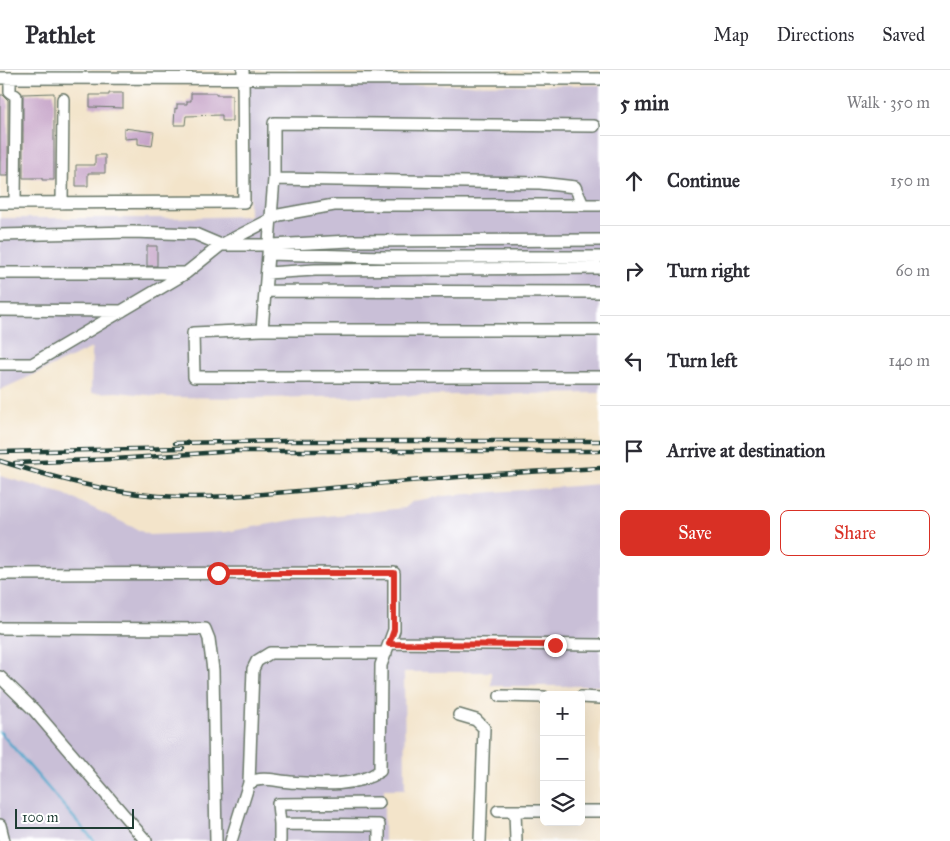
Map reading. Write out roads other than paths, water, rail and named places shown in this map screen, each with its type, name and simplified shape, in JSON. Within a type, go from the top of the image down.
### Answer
[{"type":"street","points":[[0,203],[244,202],[243,74]]},
{"type":"street","points":[[15,203],[16,96],[10,92],[5,78],[243,74],[600,79]]},
{"type":"street","points":[[62,203],[63,99]]},
{"type":"street","points":[[262,330],[274,179],[274,123],[594,126]]},
{"type":"street","points":[[274,179],[540,183],[575,187],[583,205]]},
{"type":"street","points":[[0,364],[32,364],[186,273],[221,245],[279,215],[334,205],[600,204]]},
{"type":"street","points":[[0,235],[132,232],[195,234],[221,245],[384,257],[600,257]]},
{"type":"street","points":[[268,249],[350,241],[600,240]]},
{"type":"street","points":[[267,273],[315,270],[600,268]]},
{"type":"street","points":[[0,273],[186,273]]},
{"type":"street","points":[[265,291],[600,292]]},
{"type":"street","points":[[0,310],[122,311]]},
{"type":"street","points":[[600,330],[262,330],[193,333],[194,377],[600,378]]},
{"type":"street","points":[[0,574],[394,573],[394,630],[381,665],[380,771],[369,778],[355,782],[295,782],[256,779],[249,783]]},
{"type":"street","points":[[0,628],[205,629],[209,639],[213,670],[216,841]]},
{"type":"street","points":[[231,841],[249,783],[253,669],[257,660],[270,653],[387,648],[600,645]]},
{"type":"street","points":[[0,677],[34,710],[146,841]]},
{"type":"street","points":[[500,696],[540,697]]},
{"type":"street","points":[[585,697],[600,698]]},
{"type":"street","points":[[459,715],[476,720],[484,728],[480,841]]},
{"type":"street","points":[[295,782],[295,803]]},
{"type":"street","points":[[280,841],[278,804],[379,803]]},
{"type":"street","points":[[515,811],[516,841]]},
{"type":"street","points":[[498,812],[540,811]]},
{"type":"street","points":[[585,811],[600,811]]},
{"type":"street","points":[[0,824],[4,841]]},
{"type":"street","points":[[280,824],[379,825],[379,841]]},
{"type":"waterway","points":[[0,732],[94,841]]},
{"type":"railway","points":[[175,443],[600,441]]},
{"type":"railway","points":[[0,452],[182,448]]},
{"type":"railway","points":[[15,463],[236,451],[600,451]]},
{"type":"railway","points":[[0,461],[59,478],[118,491],[182,497],[251,495],[472,476],[600,468]]}]
